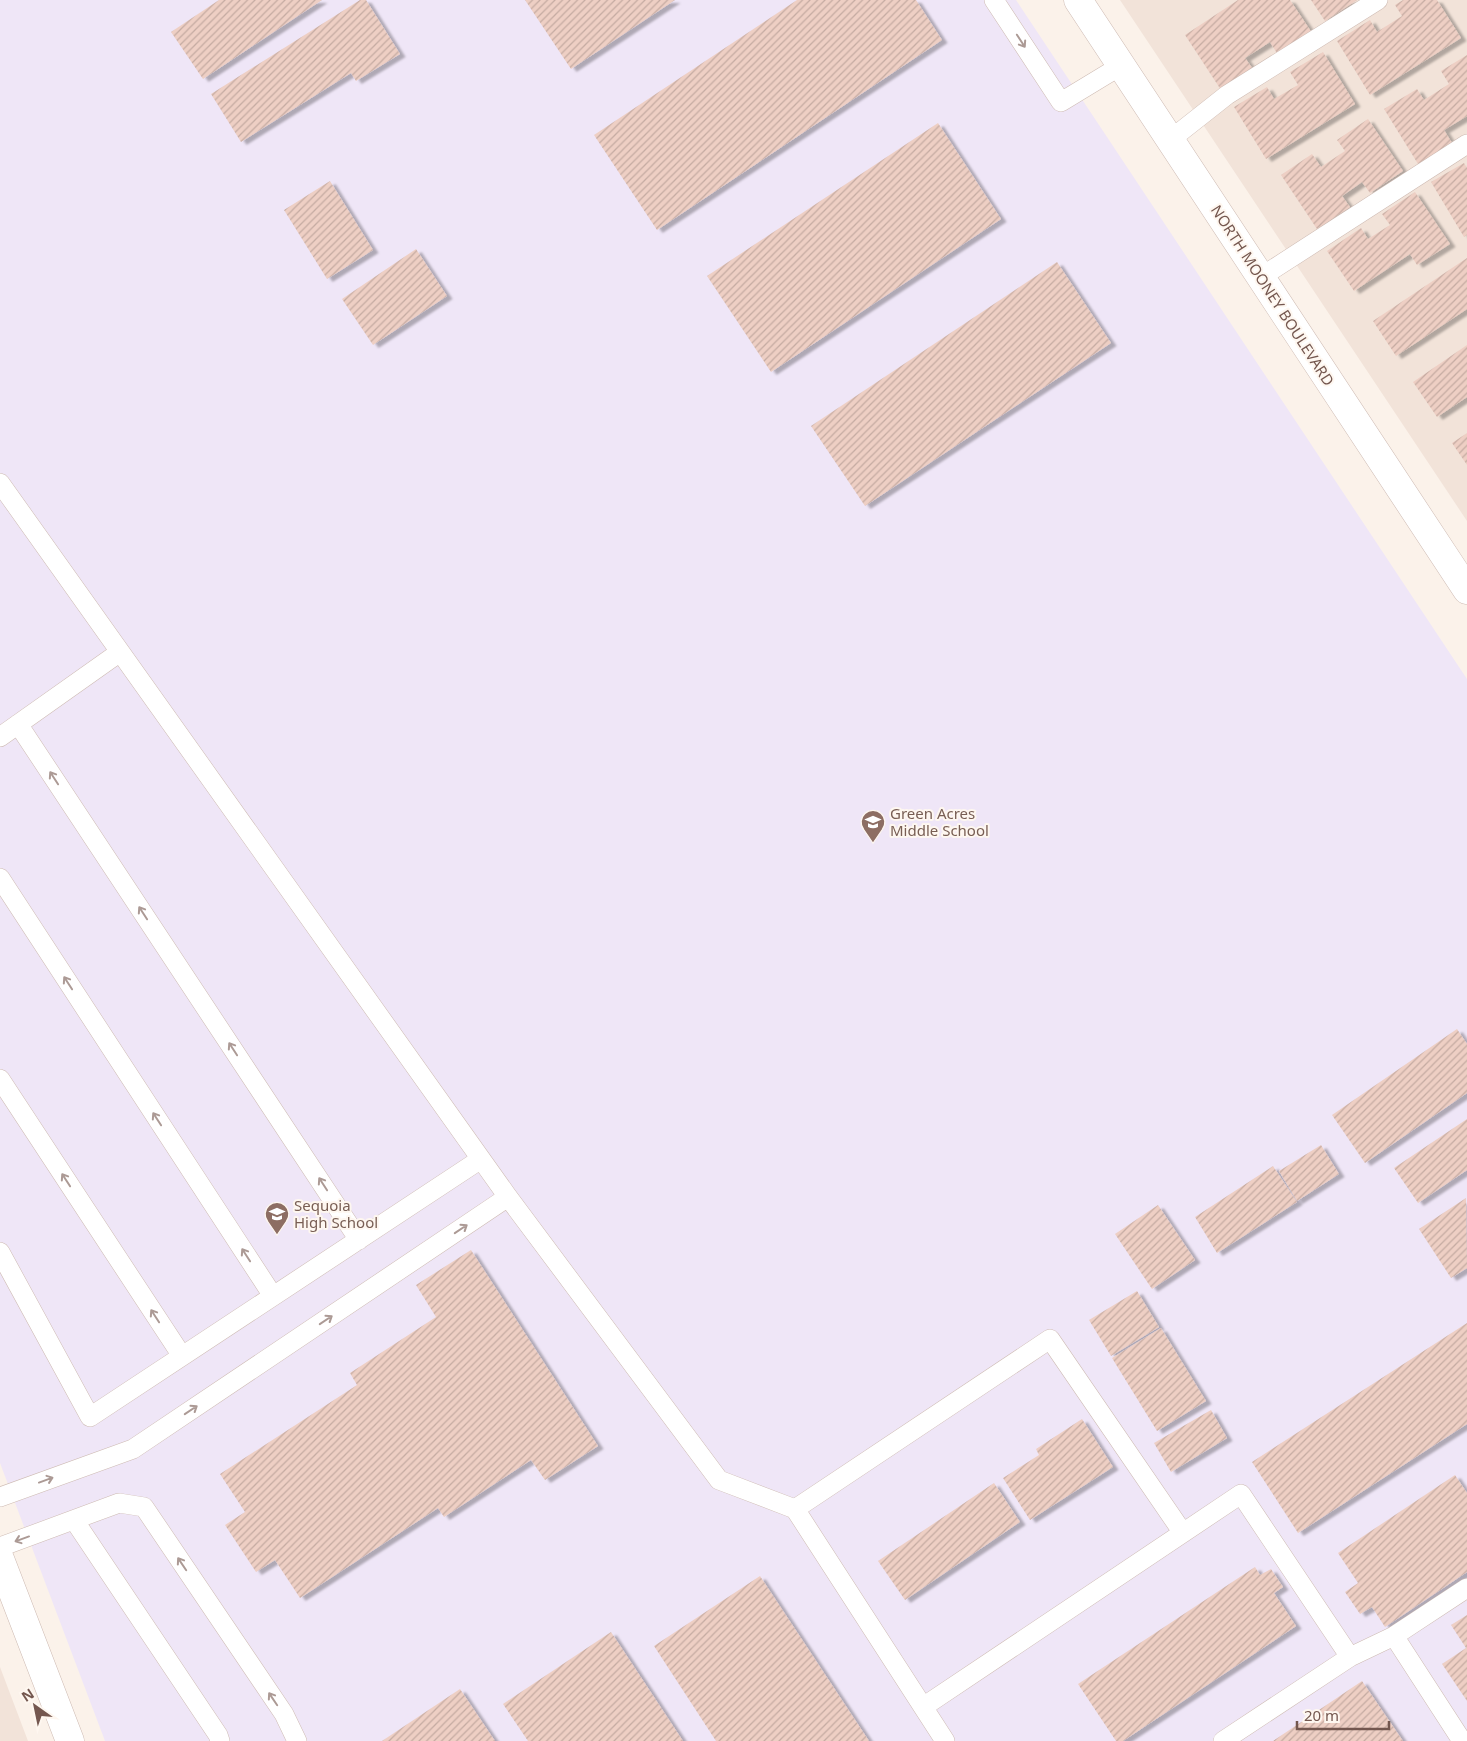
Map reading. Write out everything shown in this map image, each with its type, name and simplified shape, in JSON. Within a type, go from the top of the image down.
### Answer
[{"type":"street","name":"NORTH MOONEY BOULEVARD","points":[[1078,0],[1467,590]]},
{"type":"street","points":[[0,1560],[70,1741]]},
{"type":"lane","points":[[994,0],[1061,102],[1122,65]]},
{"type":"lane","points":[[1170,140],[1228,95],[1378,0]]},
{"type":"lane","points":[[1261,278],[1467,144]]},
{"type":"lane","points":[[0,483],[508,1197],[719,1480],[795,1509],[945,1741]]},
{"type":"lane","points":[[0,737],[120,652]]},
{"type":"lane","points":[[18,724],[359,1240]]},
{"type":"lane","points":[[0,878],[273,1296]]},
{"type":"lane","points":[[0,1079],[182,1356]]},
{"type":"lane","points":[[0,1252],[90,1417],[481,1159]]},
{"type":"lane","points":[[0,1497],[133,1449],[508,1197]]},
{"type":"lane","points":[[795,1509],[1050,1339],[1183,1533]]},
{"type":"lane","points":[[923,1708],[1241,1494],[1350,1657]]},
{"type":"lane","points":[[0,1547],[119,1503],[144,1507],[284,1714],[297,1741]]},
{"type":"lane","points":[[74,1520],[218,1735],[220,1741]]},
{"type":"lane","points":[[1223,1741],[1350,1657],[1394,1636],[1467,1588]]},
{"type":"lane","points":[[1394,1636],[1462,1741]]},
{"type":"shaded area","name":"Green Acres Middle School","points":[[0,0],[1016,0],[1467,679],[1467,1741],[105,1741],[0,1463]]},
{"type":"shaded area","points":[[1120,0],[1467,0],[1467,521]]},
{"type":"shaded area","points":[[0,1667],[28,1741],[0,1741]]},
{"type":"building","points":[[219,0],[322,0],[203,79],[171,32]]},
{"type":"building","points":[[360,0],[366,0],[400,54],[356,81],[351,73],[241,142],[211,94]]},
{"type":"building","points":[[525,0],[675,0],[571,69]]},
{"type":"building","points":[[797,0],[916,0],[942,40],[657,230],[594,135]]},
{"type":"building","points":[[1238,0],[1290,0],[1312,33],[1278,55],[1270,42],[1245,58],[1253,69],[1221,90],[1185,35]]},
{"type":"building","points":[[1311,0],[1357,0],[1325,21]]},
{"type":"building","points":[[1403,0],[1437,0],[1461,38],[1370,95],[1337,41],[1370,20],[1377,32],[1402,16],[1395,5]]},
{"type":"building","points":[[1323,52],[1355,104],[1266,159],[1234,107],[1267,87],[1274,99],[1298,85],[1290,72]]},
{"type":"building","points":[[1467,55],[1467,116],[1444,130],[1452,143],[1418,164],[1384,109],[1417,89],[1424,100],[1449,84],[1441,71]]},
{"type":"building","points":[[1368,119],[1403,171],[1370,193],[1362,182],[1342,196],[1350,207],[1317,229],[1281,175],[1312,154],[1321,167],[1345,151],[1337,140]]},
{"type":"building","points":[[938,123],[1001,219],[771,372],[707,276]]},
{"type":"building","points":[[1464,163],[1467,168],[1467,235],[1464,237],[1431,182]]},
{"type":"building","points":[[330,181],[373,250],[327,279],[284,210]]},
{"type":"building","points":[[1415,192],[1450,244],[1417,265],[1410,254],[1354,291],[1327,251],[1361,228],[1368,239],[1390,225],[1382,214]]},
{"type":"building","points":[[416,249],[447,296],[373,345],[342,299]]},
{"type":"building","points":[[1467,258],[1467,309],[1396,356],[1373,321]]},
{"type":"building","points":[[1057,262],[1111,343],[865,506],[811,426]]},
{"type":"building","points":[[1467,345],[1467,397],[1437,417],[1413,382]]},
{"type":"building","points":[[1467,433],[1467,465],[1452,443]]},
{"type":"building","points":[[1457,1029],[1467,1044],[1467,1093],[1365,1163],[1332,1115]]},
{"type":"building","points":[[1467,1119],[1467,1170],[1418,1203],[1394,1168]]},
{"type":"building","points":[[1321,1145],[1339,1174],[1297,1201],[1279,1171]]},
{"type":"building","points":[[1273,1166],[1297,1202],[1217,1253],[1195,1217]]},
{"type":"building","points":[[1466,1198],[1467,1268],[1451,1278],[1419,1229]]},
{"type":"building","points":[[1158,1205],[1195,1260],[1152,1289],[1115,1234]]},
{"type":"building","points":[[471,1250],[598,1446],[545,1480],[531,1460],[444,1517],[438,1508],[300,1598],[275,1560],[256,1572],[225,1525],[245,1512],[220,1474],[357,1385],[350,1373],[436,1317],[416,1285]]},
{"type":"building","points":[[1137,1291],[1159,1327],[1111,1356],[1089,1320]]},
{"type":"building","points":[[1467,1323],[1467,1424],[1298,1533],[1252,1462]]},
{"type":"building","points":[[1161,1328],[1206,1401],[1157,1431],[1112,1358]]},
{"type":"building","points":[[1211,1410],[1227,1438],[1171,1472],[1154,1443]]},
{"type":"building","points":[[1082,1419],[1113,1467],[1030,1520],[1003,1478],[1039,1455],[1036,1449]]},
{"type":"building","points":[[1455,1475],[1467,1493],[1467,1572],[1385,1627],[1372,1607],[1360,1614],[1345,1592],[1358,1583],[1338,1553]]},
{"type":"building","points":[[994,1483],[1020,1522],[905,1600],[878,1561]]},
{"type":"building","points":[[1255,1567],[1260,1575],[1271,1569],[1283,1587],[1274,1593],[1296,1626],[1123,1741],[1116,1741],[1078,1684]]},
{"type":"building","points":[[760,1576],[869,1741],[716,1741],[654,1646]]},
{"type":"building","points":[[1467,1615],[1467,1701],[1442,1664],[1466,1648],[1451,1625]]},
{"type":"building","points":[[611,1632],[683,1741],[528,1741],[503,1704]]},
{"type":"building","points":[[1362,1681],[1403,1741],[1273,1741]]},
{"type":"building","points":[[460,1689],[495,1741],[382,1741]]},
{"type":"place","name":"Green Acres Middle School","points":[[873,843]]},
{"type":"place","name":"Sequoia High School","points":[[277,1235]]}]
